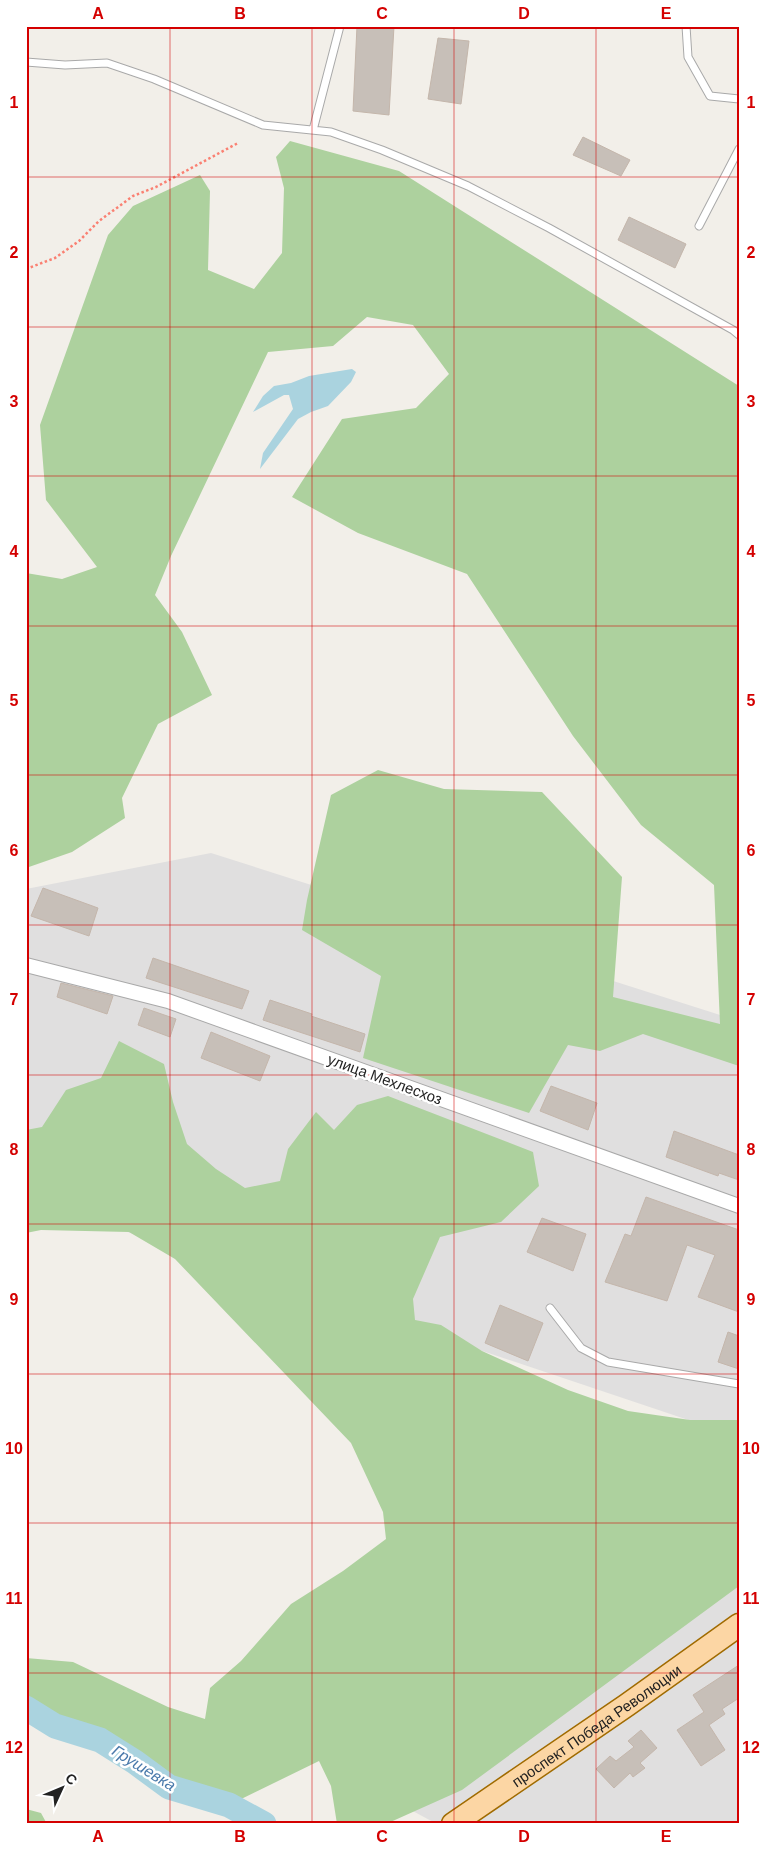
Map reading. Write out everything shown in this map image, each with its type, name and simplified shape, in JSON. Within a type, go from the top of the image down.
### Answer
[{"type":"main road","name":"проспект Победа Революции","points":[[453,1824],[619,1711],[739,1625]]},
{"type":"street","name":"улица Мехлесхоз","points":[[26,965],[168,1001],[739,1206]]},
{"type":"lane","points":[[313,130],[340,26]]},
{"type":"lane","points":[[686,26],[688,57],[710,96],[739,99]]},
{"type":"lane","points":[[26,62],[65,65],[107,63],[154,79],[263,125],[331,132],[382,150],[468,186],[550,228],[739,335]]},
{"type":"lane","points":[[700,226],[739,149]]},
{"type":"lane","points":[[550,1308],[581,1348],[608,1362],[739,1384]]},
{"type":"path","points":[[26,269],[55,258],[79,240],[99,221],[133,196],[156,187],[238,142]]},
{"type":"shaded area","points":[[211,853],[739,1021],[739,1437],[26,1198],[26,889]]},
{"type":"shaded area","points":[[739,1536],[739,1824],[437,1824],[364,1785]]},
{"type":"green space","points":[[290,141],[399,171],[739,386],[739,1066],[643,1034],[600,1051],[568,1045],[529,1113],[363,1058],[381,976],[302,930],[331,795],[378,770],[444,789],[542,792],[622,877],[613,997],[720,1024],[714,885],[641,825],[573,736],[467,574],[358,533],[292,497],[342,419],[416,408],[449,374],[413,325],[367,317],[333,346],[268,352],[171,556],[155,595],[182,632],[212,695],[158,724],[122,798],[125,818],[72,852],[26,868],[26,573],[62,579],[97,567],[46,500],[40,425],[108,235],[133,206],[200,175],[210,191],[208,270],[254,289],[282,253],[284,188],[276,157]]},
{"type":"green space","points":[[119,1041],[164,1064],[173,1102],[187,1144],[216,1169],[245,1188],[280,1181],[288,1149],[316,1112],[334,1130],[357,1105],[388,1096],[533,1152],[539,1186],[501,1222],[440,1237],[413,1299],[415,1320],[441,1325],[482,1351],[568,1390],[628,1411],[690,1420],[739,1420],[739,1586],[462,1790],[386,1824],[337,1824],[331,1786],[319,1761],[229,1805],[169,1787],[135,1762],[100,1740],[55,1726],[26,1708],[26,1658],[73,1662],[168,1707],[205,1719],[210,1688],[241,1661],[291,1604],[343,1571],[386,1539],[383,1512],[351,1443],[175,1259],[129,1232],[41,1230],[26,1233],[26,1130],[42,1127],[66,1090],[101,1078]]},
{"type":"green space","points":[[26,1809],[41,1813],[47,1824],[26,1824]]},
{"type":"water","points":[[352,369],[356,372],[351,382],[328,406],[298,419],[260,469],[263,453],[293,409],[289,395],[284,395],[253,412],[263,396],[274,386],[291,383],[309,376]]},
{"type":"building","points":[[357,26],[394,26],[389,115],[353,111]]},
{"type":"building","points":[[438,38],[469,41],[461,104],[428,99]]},
{"type":"building","points":[[583,137],[630,160],[621,176],[573,155]]},
{"type":"building","points":[[629,217],[686,244],[675,268],[618,240]]},
{"type":"building","points":[[43,888],[98,908],[89,936],[31,916]]},
{"type":"building","points":[[153,958],[249,991],[242,1009],[146,978]]},
{"type":"building","points":[[61,983],[113,996],[107,1014],[57,997]]},
{"type":"building","points":[[270,1000],[365,1034],[360,1052],[263,1020]]},
{"type":"building","points":[[144,1008],[176,1019],[170,1037],[138,1025]]},
{"type":"building","points":[[211,1032],[270,1056],[260,1081],[201,1058]]},
{"type":"building","points":[[551,1086],[597,1103],[588,1130],[540,1111]]},
{"type":"building","points":[[674,1131],[739,1155],[739,1180],[719,1173],[718,1176],[666,1157]]},
{"type":"building","points":[[646,1197],[739,1230],[739,1312],[698,1297],[715,1255],[687,1245],[667,1301],[605,1282],[625,1234],[631,1236]]},
{"type":"building","points":[[542,1218],[586,1234],[573,1271],[527,1252]]},
{"type":"building","points":[[500,1305],[543,1323],[528,1361],[485,1343]]},
{"type":"building","points":[[728,1332],[739,1336],[739,1369],[718,1362]]},
{"type":"building","points":[[739,1665],[739,1698],[722,1709],[725,1714],[709,1725],[725,1750],[701,1766],[677,1730],[704,1712],[693,1695]]},
{"type":"building","points":[[641,1730],[657,1748],[640,1763],[645,1768],[633,1777],[630,1773],[614,1788],[596,1769],[610,1756],[616,1761],[634,1747],[628,1741]]},
{"type":"waterway","name":"Грушевка","points":[[26,1708],[55,1726],[100,1740],[135,1762],[169,1787],[229,1805],[264,1824]]}]
